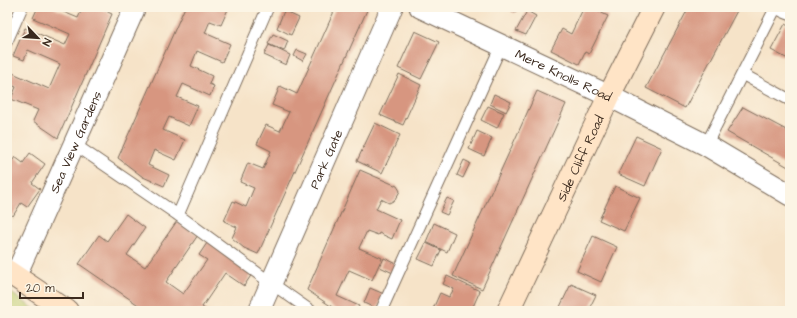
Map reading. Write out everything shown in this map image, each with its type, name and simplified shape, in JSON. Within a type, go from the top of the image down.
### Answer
[{"type":"street","name":"Sea View Gardens","points":[[11,274],[74,144],[135,7]]},
{"type":"street","name":"Park Gate","points":[[258,311],[392,7]]},
{"type":"street","name":"Mere Knolls Road","points":[[420,7],[609,96],[706,145],[790,195]]},
{"type":"street","name":"Side Cliff Road","points":[[508,311],[609,96],[654,7]]},
{"type":"street","points":[[785,7],[790,10]]},
{"type":"street","points":[[11,274],[67,311]]},
{"type":"lane","points":[[7,41],[22,7]]},
{"type":"lane","points":[[178,215],[268,7]]},
{"type":"lane","points":[[706,145],[776,7]]},
{"type":"lane","points":[[382,311],[501,46]]},
{"type":"lane","points":[[742,74],[790,100]]},
{"type":"lane","points":[[74,144],[178,215],[311,311]]},
{"type":"green space","points":[[7,290],[37,311],[7,311]]},
{"type":"building","points":[[38,7],[54,7],[78,18],[83,7],[97,7],[112,14],[58,138],[33,121],[38,110],[11,99],[16,87],[7,83],[8,71],[49,89],[60,64],[28,50],[24,60],[13,56],[25,28],[65,45],[70,34],[33,18]]},
{"type":"building","points":[[185,7],[229,7],[221,25],[210,21],[205,33],[230,44],[222,62],[197,51],[191,66],[212,76],[209,84],[214,86],[210,96],[183,84],[177,97],[198,106],[189,126],[169,117],[163,130],[185,140],[176,160],[154,150],[148,165],[169,175],[164,186],[143,177],[118,158]]},
{"type":"building","points":[[336,7],[368,8],[258,254],[244,248],[232,238],[237,227],[224,221],[233,201],[246,207],[254,188],[240,182],[248,163],[263,169],[271,151],[257,144],[266,125],[280,131],[289,112],[272,105],[280,86],[297,94]]},
{"type":"building","points":[[503,7],[518,7],[515,13]]},
{"type":"building","points":[[584,7],[589,7],[608,16],[589,54],[585,52],[579,64],[551,50],[562,29],[571,34]]},
{"type":"building","points":[[689,7],[739,7],[685,108],[646,88]]},
{"type":"building","points":[[284,11],[299,18],[291,35],[277,28]]},
{"type":"building","points":[[527,11],[536,16],[526,35],[516,31]]},
{"type":"building","points":[[785,24],[790,27],[790,60],[771,50]]},
{"type":"building","points":[[415,31],[439,42],[421,79],[398,68]]},
{"type":"building","points":[[273,34],[288,41],[284,51],[268,44]]},
{"type":"building","points":[[269,45],[290,55],[286,65],[264,55]]},
{"type":"building","points":[[297,50],[307,54],[303,61],[294,56]]},
{"type":"building","points":[[399,74],[421,85],[403,125],[380,115]]},
{"type":"building","points":[[537,91],[566,104],[482,289],[453,276]]},
{"type":"building","points":[[494,94],[511,102],[506,112],[490,104]]},
{"type":"building","points":[[488,106],[504,113],[497,128],[481,120]]},
{"type":"building","points":[[743,107],[790,132],[790,168],[727,132]]},
{"type":"building","points":[[375,123],[400,135],[382,173],[357,161]]},
{"type":"building","points":[[477,131],[492,138],[484,156],[469,149]]},
{"type":"building","points":[[636,136],[662,148],[645,186],[618,174]]},
{"type":"building","points":[[30,153],[45,164],[32,183],[40,189],[27,207],[21,203],[13,216],[7,212],[7,166],[8,167],[15,157],[23,163]]},
{"type":"building","points":[[464,160],[470,163],[463,178],[457,175]]},
{"type":"building","points":[[360,170],[397,186],[400,191],[395,200],[389,203],[381,199],[376,209],[400,220],[392,239],[379,233],[378,235],[367,231],[359,248],[382,258],[372,280],[349,270],[337,296],[359,306],[357,311],[338,311],[307,290]]},
{"type":"building","points":[[615,186],[640,198],[624,231],[599,220]]},
{"type":"building","points":[[447,198],[454,201],[447,215],[440,212]]},
{"type":"building","points":[[126,214],[145,228],[127,255],[145,267],[177,221],[198,235],[166,282],[183,294],[207,260],[199,255],[209,240],[254,271],[244,286],[225,273],[202,307],[208,311],[147,311],[79,264],[99,235],[107,241]]},
{"type":"building","points":[[434,223],[455,233],[447,252],[426,242]]},
{"type":"building","points":[[593,236],[617,247],[601,282],[577,271]]},
{"type":"building","points":[[426,243],[441,250],[434,266],[418,259]]},
{"type":"building","points":[[384,258],[397,264],[393,273],[380,267]]},
{"type":"building","points":[[447,276],[480,291],[471,311],[432,311],[440,293],[449,297],[454,289],[443,284]]},
{"type":"building","points":[[571,284],[596,295],[588,311],[558,311]]},
{"type":"building","points":[[370,288],[384,294],[377,309],[364,303]]}]
